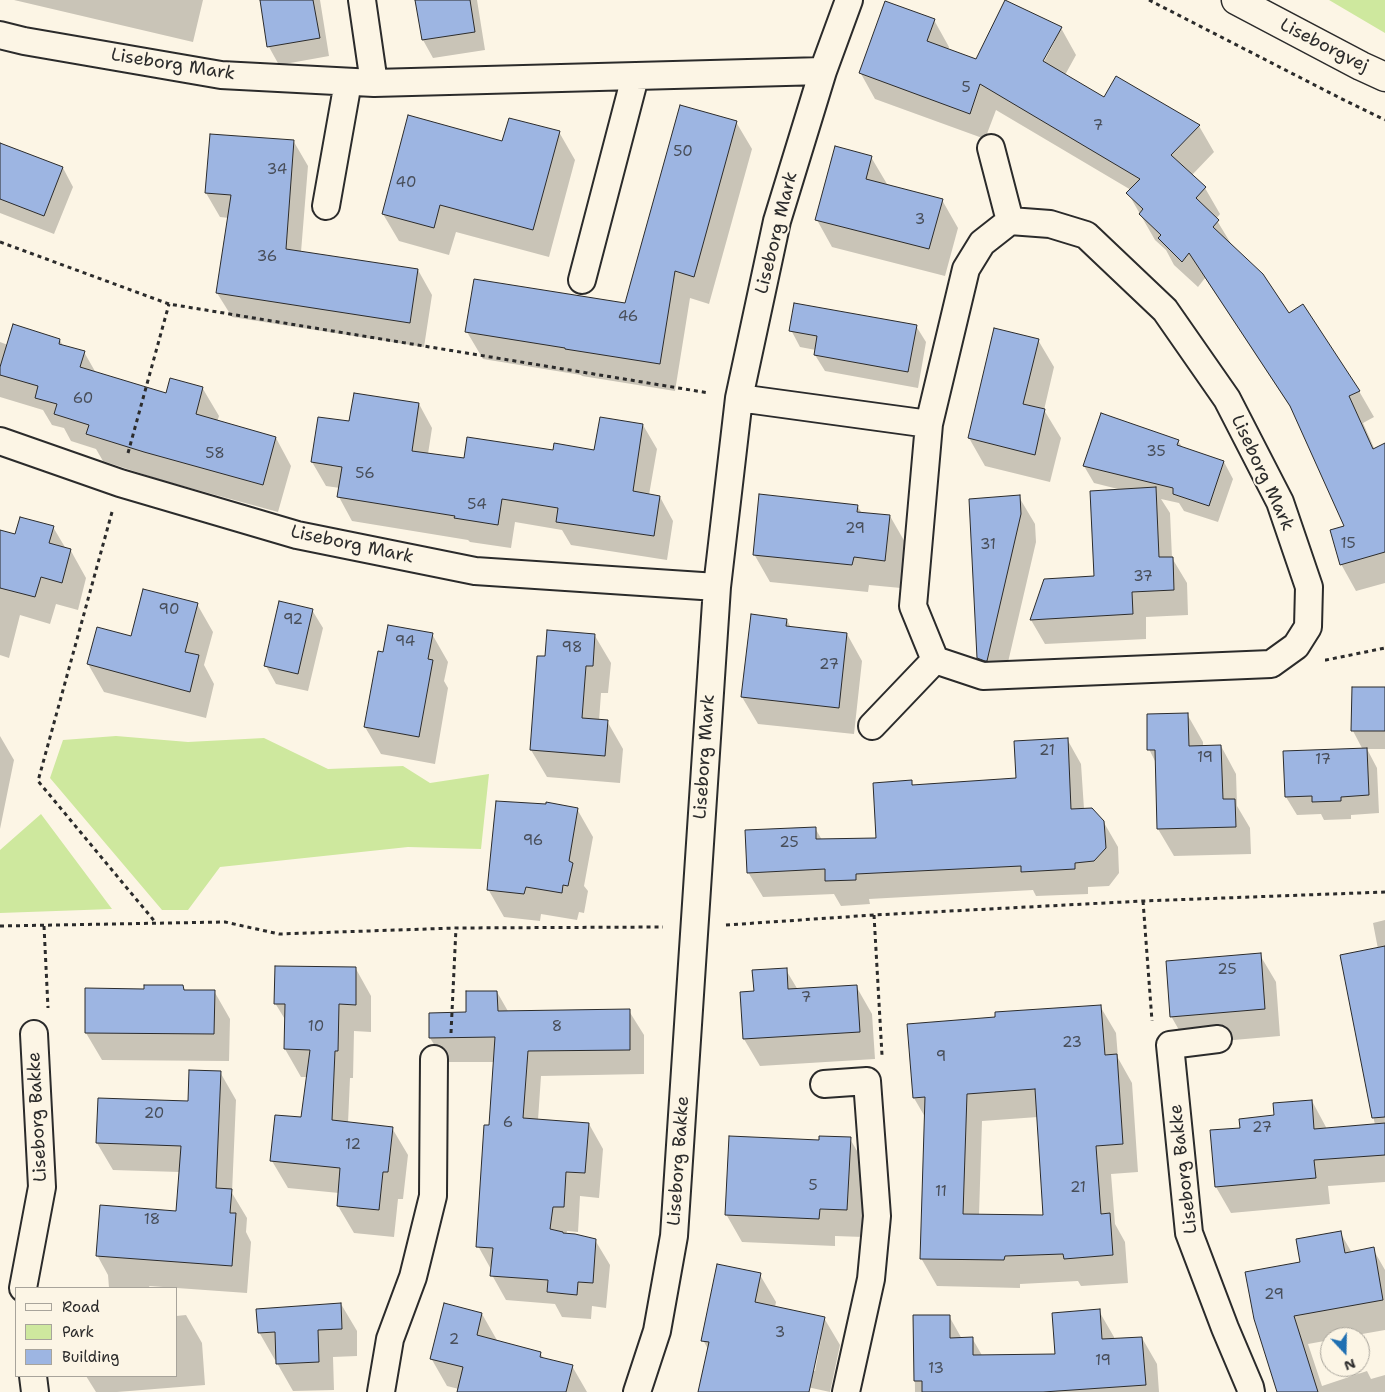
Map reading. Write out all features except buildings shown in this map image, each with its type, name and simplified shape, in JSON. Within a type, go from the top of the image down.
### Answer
[{"type":"street","points":[[362,0],[374,83]]},
{"type":"street","name":"Liseborg Mark","points":[[694,927],[716,587],[739,398],[777,221],[822,71],[849,0]]},
{"type":"street","name":"Liseborgvej","points":[[1236,0],[1360,66],[1385,77]]},
{"type":"street","name":"Liseborg Mark","points":[[0,35],[24,41],[221,75],[348,82],[635,77],[822,71]]},
{"type":"street","points":[[582,280],[635,77]]},
{"type":"street","points":[[326,206],[348,82]]},
{"type":"street","points":[[872,726],[935,660],[913,606],[929,424],[966,269],[982,243],[1010,221],[991,148]]},
{"type":"street","name":"Liseborg Mark","points":[[935,660],[983,676],[1271,664],[1296,646],[1308,627],[1309,587],[1280,502],[1227,399],[1165,310],[1086,235],[1050,224],[1010,221]]},
{"type":"street","points":[[739,398],[929,424]]},
{"type":"street","name":"Liseborg Mark","points":[[0,441],[120,483],[297,535],[474,571],[716,587]]},
{"type":"street","name":"Liseborg Bakke","points":[[637,1392],[656,1331],[674,1236],[694,927]]},
{"type":"street","name":"Liseborg Bakke","points":[[23,1287],[42,1187],[34,1034]]},
{"type":"street","points":[[1170,1044],[1218,1039]]},
{"type":"street","name":"Liseborg Bakke","points":[[1170,1044],[1189,1233],[1225,1328],[1250,1387],[1250,1392]]},
{"type":"street","points":[[381,1392],[390,1340],[413,1277],[433,1196],[434,1059]]},
{"type":"street","points":[[824,1084],[867,1081],[877,1216],[871,1279],[846,1392]]},
{"type":"street","points":[[32,1377],[35,1392]]},
{"type":"path","points":[[1149,0],[1385,120]]},
{"type":"path","points":[[0,242],[169,304],[739,398]]},
{"type":"path","points":[[157,924],[38,781],[169,304]]},
{"type":"path","points":[[1296,646],[1326,660],[1385,648]]},
{"type":"path","points":[[1143,902],[1153,1036],[1170,1044]]},
{"type":"path","points":[[867,1081],[883,1060],[874,915]]},
{"type":"path","points":[[34,1034],[49,1026],[44,926]]},
{"type":"path","points":[[434,1059],[451,1044],[456,928]]},
{"type":"green space","points":[[1329,0],[1385,0],[1385,33]]},
{"type":"green space","points":[[116,736],[188,742],[264,738],[328,769],[403,766],[430,783],[489,774],[481,849],[408,847],[220,867],[188,910],[162,910],[50,778],[63,740]]},
{"type":"green space","points":[[41,814],[112,909],[0,913],[0,850]]}]
